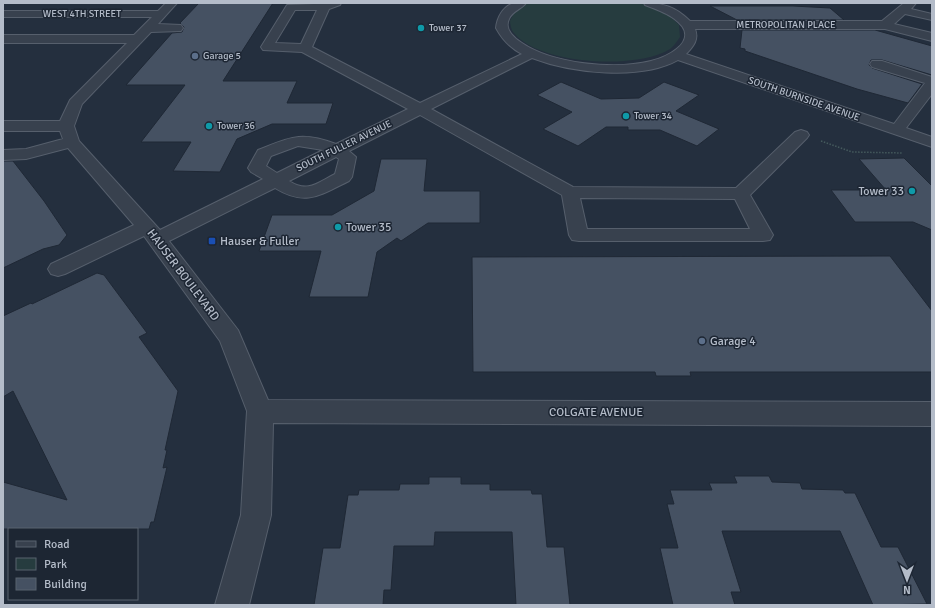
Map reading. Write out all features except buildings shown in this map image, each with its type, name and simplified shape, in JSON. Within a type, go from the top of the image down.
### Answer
[{"type":"street","points":[[69,134],[75,103],[172,3]]},
{"type":"street","points":[[520,3],[503,16],[501,22],[501,28],[510,41],[531,54],[565,64],[604,68],[648,65],[664,61],[682,50],[691,36],[687,26],[669,6],[650,3]]},
{"type":"street","points":[[305,48],[330,5]]},
{"type":"street","points":[[330,5],[292,7],[267,47],[305,48],[420,109],[570,192],[741,194],[801,135]]},
{"type":"street","points":[[885,25],[907,6],[932,17]]},
{"type":"street","name":"WEST 4TH STREET","points":[[3,14],[161,14]]},
{"type":"street","name":"METROPOLITAN PLACE","points":[[687,26],[885,25],[932,37]]},
{"type":"street","points":[[148,28],[177,28]]},
{"type":"street","points":[[3,39],[137,39]]},
{"type":"street","points":[[17,51],[23,50],[44,39]]},
{"type":"street","name":"SOUTH BURNSIDE AVENUE","points":[[682,50],[909,127],[932,142]]},
{"type":"street","name":"SOUTH FULLER AVENUE","points":[[58,269],[152,233],[277,179],[531,54]]},
{"type":"street","points":[[877,64],[932,81]]},
{"type":"street","points":[[932,84],[909,127],[932,147]]},
{"type":"street","points":[[3,126],[69,134]]},
{"type":"street","points":[[3,155],[26,154],[69,134]]},
{"type":"street","name":"HAUSER BOULEVARD","points":[[69,134],[152,233],[230,337],[260,411],[256,515],[232,605]]},
{"type":"street","points":[[296,141],[318,142],[348,157],[343,177],[309,193],[293,191],[277,179],[257,168],[264,153],[296,141]]},
{"type":"street","points":[[570,192],[579,235],[763,235],[741,194]]},
{"type":"street","name":"COLGATE AVENUE","points":[[260,411],[932,414]]},
{"type":"path","points":[[801,135],[852,152],[908,153]]},
{"type":"green space","points":[[527,3],[642,3],[668,14],[679,25],[680,37],[670,49],[655,56],[635,60],[612,62],[588,61],[565,57],[543,52],[526,43],[513,32],[510,21],[515,11]]},
{"type":"place","name":"Tower 37","points":[[421,28]]},
{"type":"place","name":"Garage 5","points":[[195,56]]},
{"type":"place","name":"Tower 34","points":[[626,116]]},
{"type":"place","name":"Tower 36","points":[[209,126]]},
{"type":"place","name":"Tower 33","points":[[912,191]]},
{"type":"place","name":"Tower 35","points":[[338,227]]},
{"type":"place","name":"Hauser & Fuller","points":[[212,241]]},
{"type":"place","name":"Garage 4","points":[[702,341]]}]
